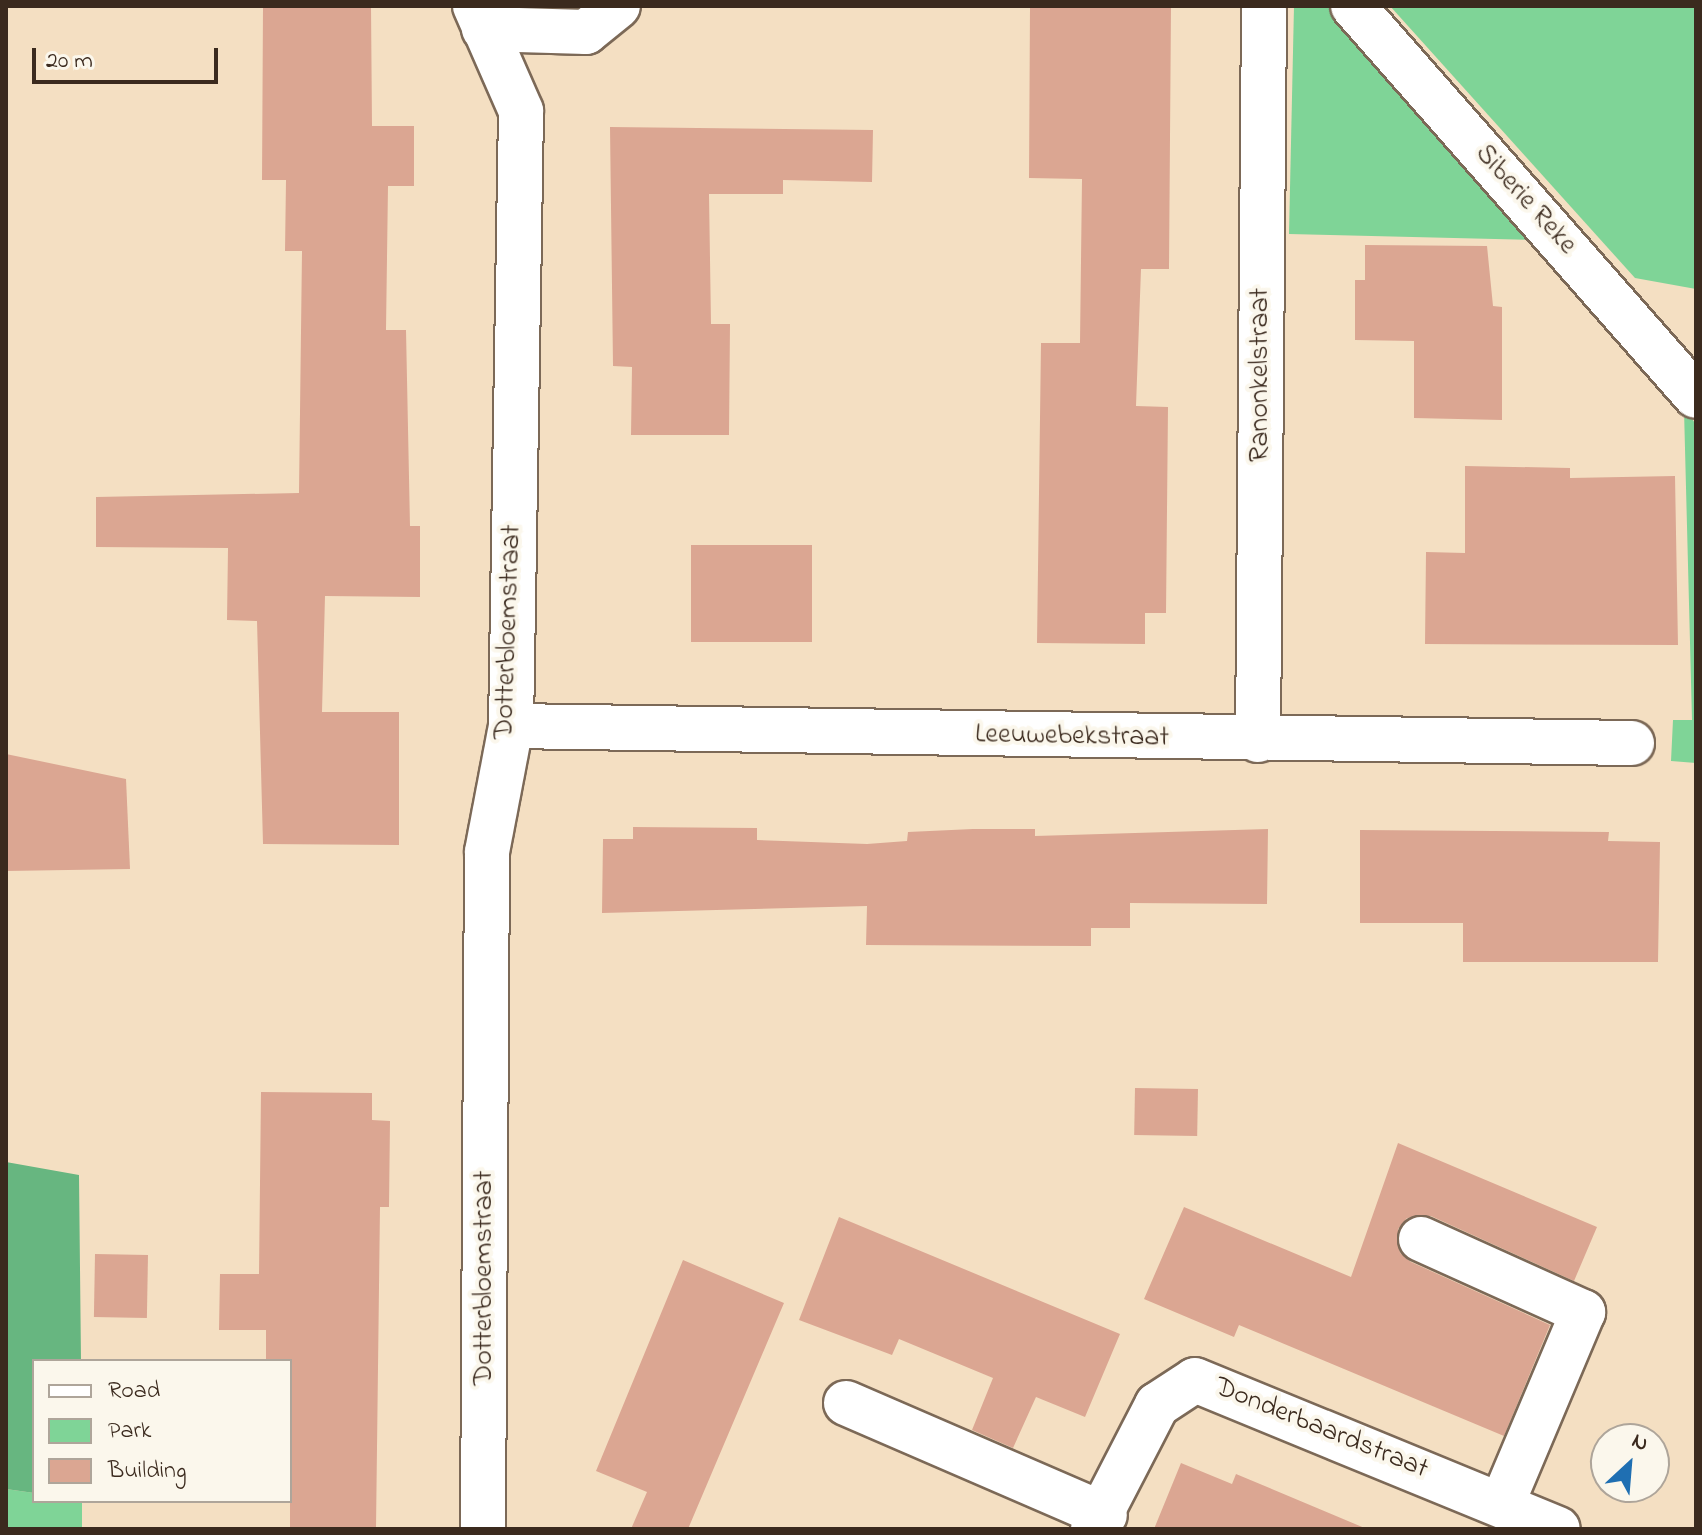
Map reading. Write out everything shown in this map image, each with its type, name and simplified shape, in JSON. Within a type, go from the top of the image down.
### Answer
[{"type":"street","name":"Dotterbloemstraat","points":[[480,18],[586,32],[618,6]]},
{"type":"street","name":"Siberie Reke","points":[[1353,6],[1696,396]]},
{"type":"street","name":"Ranonkelstraat","points":[[1258,740],[1264,9]]},
{"type":"street","name":"Dotterbloemstraat","points":[[480,18],[521,111],[511,726],[487,852],[483,1529]]},
{"type":"street","name":"Leeuwebekstraat","points":[[511,726],[1258,740],[1632,743]]},
{"type":"street","points":[[1421,1239],[1583,1312],[1502,1504]]},
{"type":"street","name":"Donderbaardstraat","points":[[846,1403],[1099,1522],[1157,1405],[1195,1380],[1558,1529]]},
{"type":"green space","points":[[1294,6],[1327,6],[1533,240],[1289,234]]},
{"type":"green space","points":[[1390,6],[1696,6],[1696,289],[1635,278]]},
{"type":"green space","points":[[1684,410],[1696,424],[1696,763],[1671,761],[1673,720],[1692,720]]},
{"type":"green space","points":[[6,1162],[79,1175],[81,1359],[32,1359],[32,1493],[6,1489]]},
{"type":"green space","points":[[6,1489],[32,1493],[32,1503],[82,1503],[82,1529],[6,1529]]},
{"type":"building","points":[[263,6],[371,6],[372,126],[414,126],[414,186],[388,186],[386,330],[406,330],[410,526],[420,526],[420,597],[325,596],[322,712],[399,712],[399,845],[263,844],[257,621],[227,620],[228,548],[96,547],[96,497],[299,493],[302,251],[285,251],[286,180],[262,180]]},
{"type":"building","points":[[1030,6],[1171,6],[1169,269],[1141,269],[1136,406],[1168,407],[1166,613],[1145,613],[1145,644],[1037,643],[1041,343],[1080,343],[1082,179],[1029,178]]},
{"type":"building","points":[[610,127],[873,130],[872,182],[783,180],[783,194],[709,194],[711,324],[730,324],[729,435],[631,435],[632,367],[613,366]]},
{"type":"building","points":[[1365,245],[1487,246],[1493,306],[1502,307],[1502,420],[1414,418],[1414,341],[1355,340],[1355,280],[1365,280]]},
{"type":"building","points":[[1465,466],[1570,468],[1570,478],[1675,476],[1678,645],[1425,644],[1426,552],[1465,553]]},
{"type":"building","points":[[691,545],[812,545],[812,642],[691,642]]},
{"type":"building","points":[[6,754],[126,779],[130,869],[6,871]]},
{"type":"building","points":[[633,827],[757,828],[757,840],[867,844],[907,841],[908,832],[973,829],[1035,829],[1035,836],[1268,829],[1267,904],[1130,903],[1130,928],[1091,928],[1091,946],[866,945],[867,906],[602,913],[603,839],[633,839]]},
{"type":"building","points":[[1360,830],[1609,832],[1608,841],[1660,842],[1658,962],[1463,962],[1463,923],[1360,923]]},
{"type":"building","points":[[1135,1088],[1198,1089],[1197,1136],[1134,1135]]},
{"type":"building","points":[[261,1092],[372,1093],[372,1120],[390,1121],[389,1207],[380,1207],[376,1529],[290,1529],[292,1359],[266,1359],[266,1330],[219,1330],[220,1274],[259,1274]]},
{"type":"building","points":[[1398,1143],[1597,1227],[1574,1281],[1431,1216],[1407,1218],[1398,1229],[1400,1253],[1411,1262],[1550,1325],[1504,1436],[1239,1325],[1234,1337],[1144,1299],[1184,1207],[1351,1277]]},
{"type":"building","points":[[839,1217],[1120,1334],[1085,1417],[1036,1397],[1013,1448],[972,1430],[993,1378],[899,1339],[892,1355],[799,1320]]},
{"type":"building","points":[[95,1254],[148,1255],[147,1318],[94,1317]]},
{"type":"building","points":[[683,1260],[784,1303],[688,1529],[631,1529],[647,1492],[596,1471]]},
{"type":"building","points":[[1181,1463],[1232,1484],[1236,1474],[1367,1529],[1154,1529]]}]
